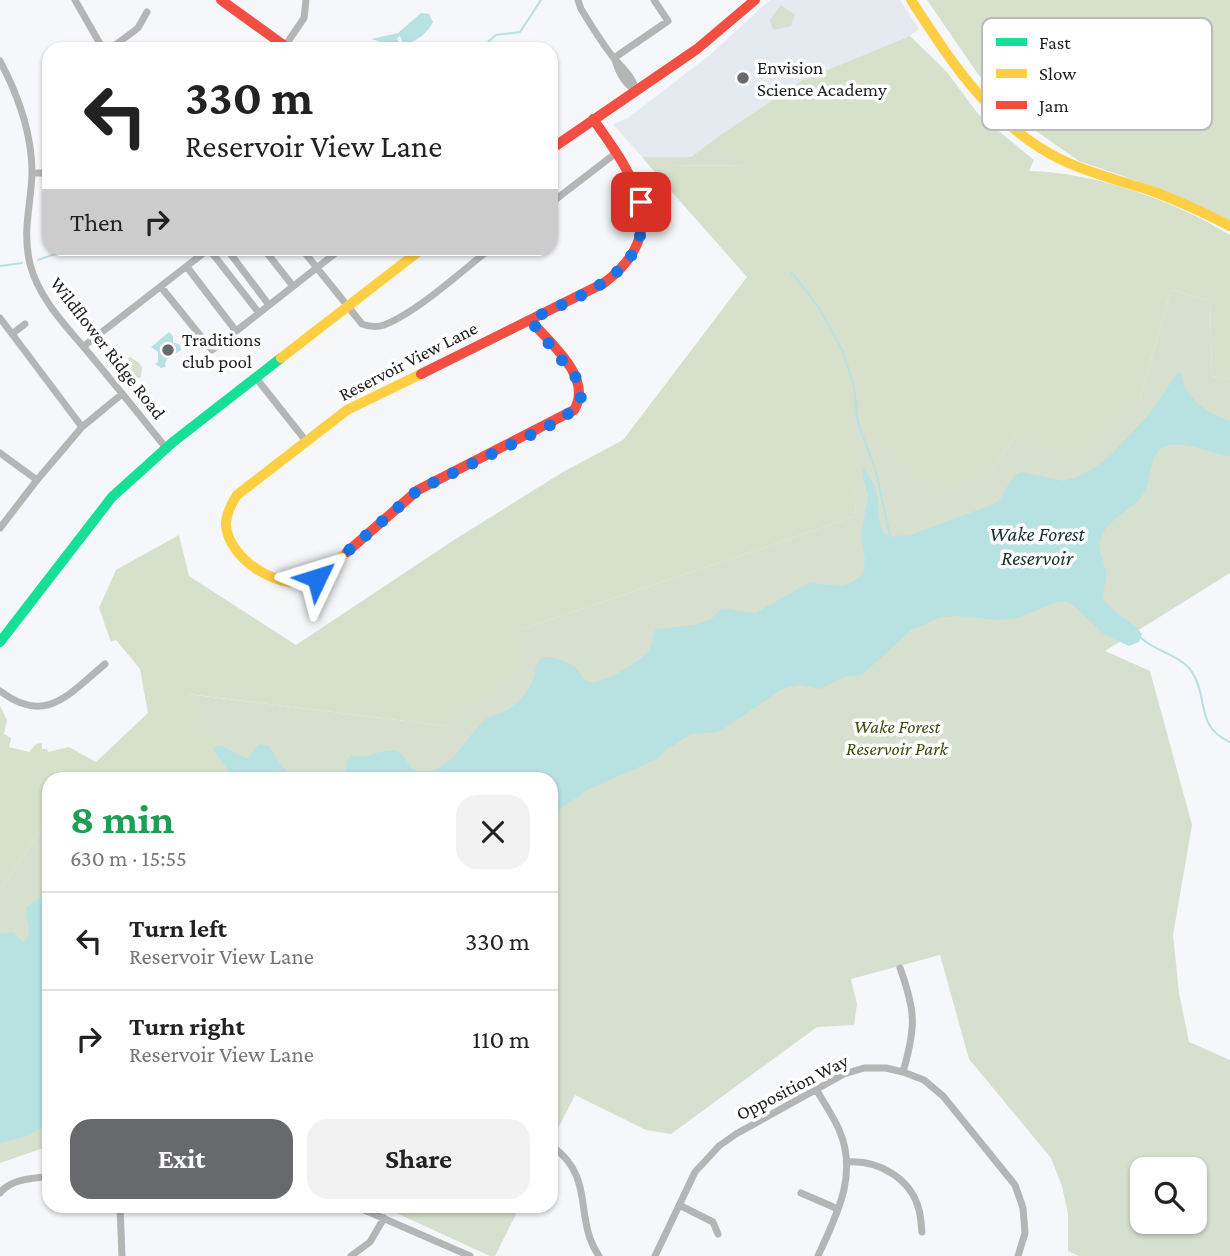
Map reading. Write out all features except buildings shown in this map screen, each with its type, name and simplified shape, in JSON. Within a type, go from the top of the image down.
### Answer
[{"type":"street","points":[[75,0],[99,42]]},
{"type":"street","points":[[221,0],[279,42]]},
{"type":"street","points":[[290,42],[304,18],[306,0]]},
{"type":"street","points":[[578,0],[581,9],[614,58],[629,74],[636,90]]},
{"type":"street","points":[[614,58],[668,21],[654,0]]},
{"type":"street","points":[[558,144],[718,33],[755,0]]},
{"type":"street","points":[[911,0],[972,91],[982,101]]},
{"type":"street","points":[[120,42],[138,29],[147,12]]},
{"type":"street","name":"Wildflower Ridge Road","points":[[0,61],[23,115],[32,173],[25,225],[32,270],[44,296],[166,449]]},
{"type":"street","name":"Reservoir View Lane","points":[[530,320],[579,385],[581,397],[572,413],[426,485],[406,499],[322,574],[310,580],[290,583],[271,577],[239,554],[228,535],[227,519],[230,506],[237,495],[347,410],[530,320],[614,276],[625,265],[636,248],[642,228],[641,202],[636,185],[593,119]]},
{"type":"street","points":[[1013,130],[1065,162],[1167,197],[1230,226]]},
{"type":"street","points":[[558,198],[616,153]]},
{"type":"street","points":[[32,173],[42,173]]},
{"type":"street","points":[[84,346],[201,256]]},
{"type":"street","points":[[215,256],[259,313]]},
{"type":"street","points":[[232,256],[269,305]]},
{"type":"street","points":[[269,256],[293,286]]},
{"type":"street","points":[[307,256],[362,324],[371,328],[382,326],[406,313],[481,256]]},
{"type":"street","points":[[161,287],[212,350],[332,256]]},
{"type":"street","points":[[0,642],[112,497],[166,449],[413,256]]},
{"type":"street","points":[[187,267],[236,331]]},
{"type":"street","points":[[0,318],[82,427]]},
{"type":"street","points":[[12,334],[26,324]]},
{"type":"street","points":[[256,378],[306,441]]},
{"type":"street","points":[[0,528],[82,427],[122,394]]},
{"type":"street","points":[[0,453],[37,480]]},
{"type":"street","points":[[0,691],[14,701],[30,707],[55,704],[104,664]]},
{"type":"street","points":[[900,968],[911,998],[914,1018],[913,1038],[903,1072]]},
{"type":"street","name":"Opposition Way","points":[[655,1256],[695,1172],[719,1146],[844,1074],[864,1068],[886,1068],[924,1080],[943,1096],[1015,1185],[1023,1208],[1025,1233],[1018,1256]]},
{"type":"street","points":[[816,1090],[840,1132],[848,1162],[847,1182],[818,1256]]},
{"type":"street","points":[[558,1151],[567,1157],[578,1174],[587,1224],[593,1247],[599,1256]]},
{"type":"street","points":[[848,1162],[862,1161],[876,1165],[902,1181],[914,1196],[922,1232]]},
{"type":"street","points":[[0,1193],[12,1184],[42,1178]]},
{"type":"street","points":[[801,1193],[838,1209]]},
{"type":"street","points":[[679,1205],[713,1222],[718,1234]]},
{"type":"street","points":[[120,1213],[121,1256]]},
{"type":"street","points":[[372,1213],[470,1256]]},
{"type":"street","points":[[351,1256],[370,1242],[384,1218]]},
{"type":"shaded area","name":"Envision Science Academy","points":[[770,0],[900,0],[919,29],[910,36],[803,80],[691,157],[642,157],[613,124],[628,118],[711,54]]},
{"type":"green space","points":[[927,0],[1230,0],[1230,226],[1155,187],[1079,161],[1035,130],[1212,130],[1212,18],[982,18],[982,79]]},
{"type":"green space","points":[[781,5],[795,15],[791,26],[773,30],[770,20]]},
{"type":"green space","points":[[910,36],[947,72],[982,117],[982,130],[997,130],[1034,160],[1029,171],[1080,177],[1133,191],[1185,211],[1230,235],[1230,379],[1212,376],[1210,301],[1171,290],[1139,402],[1072,462],[1016,436],[991,471],[931,492],[851,416],[856,516],[523,629],[519,669],[446,726],[188,694],[226,772],[42,772],[42,828],[0,891],[0,706],[7,720],[4,734],[11,738],[9,747],[29,752],[36,744],[42,743],[42,749],[47,749],[48,752],[69,747],[96,762],[148,713],[140,669],[116,640],[111,642],[99,608],[116,570],[179,535],[189,576],[296,645],[454,540],[563,472],[623,440],[747,277],[671,191],[670,179],[663,165],[753,166],[717,146],[722,134],[803,80]]},
{"type":"green space","points":[[722,134],[718,146],[755,166],[663,165],[670,178],[671,191],[642,157],[691,157]]},
{"type":"green space","name":"Wake Forest Reservoir Park","points":[[1171,290],[1210,301],[1212,376],[1230,379],[1230,573],[1105,651],[1150,671],[1192,825],[1173,935],[1179,993],[1189,1042],[1230,1060],[1230,1256],[1079,1256],[1068,1251],[1068,1214],[1062,1186],[1051,1158],[969,1059],[940,955],[851,979],[857,1004],[854,1025],[817,1027],[671,1134],[646,1130],[575,1095],[558,1128],[558,772],[225,772],[187,694],[446,726],[523,629],[856,516],[850,415],[991,471],[1016,436],[1139,402]]},
{"type":"green space","points":[[130,357],[142,367],[141,377],[130,378],[121,370],[119,366]]},
{"type":"green space","points":[[42,828],[42,1148],[0,1163],[0,891]]},
{"type":"green space","points":[[396,1213],[516,1213],[495,1256]]},
{"type":"water","points":[[421,13],[429,14],[433,22],[421,37],[412,42],[402,42],[400,36],[397,38],[399,42],[379,42],[371,39],[398,33]]},
{"type":"water","name":"Traditions club pool","points":[[169,332],[173,336],[173,342],[180,345],[181,350],[167,359],[166,367],[161,368],[155,364],[158,362],[158,352],[151,347]]},
{"type":"water","name":"Wake Forest Reservoir","points":[[1178,372],[1182,374],[1183,383],[1198,404],[1230,421],[1230,456],[1182,445],[1160,449],[1153,460],[1147,487],[1140,499],[1110,524],[1102,536],[1100,550],[1106,576],[1103,599],[1142,634],[1139,642],[1129,646],[1105,635],[1073,605],[1065,601],[1018,618],[997,620],[941,617],[911,630],[862,675],[843,677],[821,689],[800,685],[784,688],[725,728],[717,732],[691,734],[657,759],[589,789],[558,810],[558,772],[346,772],[351,755],[363,756],[387,751],[402,754],[415,770],[437,769],[452,758],[484,721],[516,704],[531,685],[538,663],[543,657],[566,662],[575,667],[585,680],[595,682],[639,660],[650,647],[656,629],[696,625],[711,619],[722,608],[755,613],[809,583],[840,586],[849,584],[863,574],[865,560],[861,536],[868,496],[863,468],[877,493],[883,533],[890,537],[913,534],[999,501],[1013,477],[1021,472],[1064,481],[1080,476],[1112,454],[1150,413]]},
{"type":"water","points":[[259,744],[269,746],[288,772],[229,772],[213,749],[218,745],[248,758]]},
{"type":"water","points":[[42,897],[42,1128],[27,1136],[0,1143],[0,934],[13,932],[23,942],[27,938],[29,930],[26,907]]},
{"type":"waterway","points":[[488,42],[496,35],[520,32],[541,0]]},
{"type":"waterway","points":[[38,260],[50,256]]},
{"type":"waterway","points":[[0,266],[22,263]]},
{"type":"waterway","points":[[791,272],[819,308],[843,352],[854,387],[858,423],[876,472],[890,536]]},
{"type":"waterway","points":[[1141,638],[1187,666],[1197,682],[1207,720],[1219,736],[1230,742]]},
{"type":"traffic: fast","points":[[0,642],[112,497],[173,442],[281,358]]},
{"type":"traffic: slow","points":[[911,0],[942,47],[982,98]]},
{"type":"traffic: slow","points":[[1015,130],[1037,146],[1073,165],[1152,191],[1230,226]]},
{"type":"traffic: slow","points":[[281,358],[413,256]]},
{"type":"traffic: slow","points":[[347,552],[329,569],[313,579],[296,583],[282,581],[256,569],[235,549],[226,525],[228,513],[237,495],[347,410],[421,374]]},
{"type":"traffic: jam","points":[[221,0],[279,42]]},
{"type":"traffic: jam","points":[[558,144],[697,49],[755,0]]},
{"type":"traffic: jam","points":[[421,374],[604,283],[626,263],[638,243],[642,222],[640,202],[621,160],[593,119]]},
{"type":"traffic: jam","points":[[347,552],[418,490],[574,410],[579,398],[574,373],[558,350],[530,320]]},
{"type":"place","name":"Envision Science Academy","points":[[743,78]]},
{"type":"place","name":"Traditions club pool","points":[[168,350]]},
{"type":"route","points":[[317,578],[418,490],[547,427],[576,409],[581,397],[577,379],[530,320],[604,283],[621,270],[639,239],[643,218],[641,202]]}]
